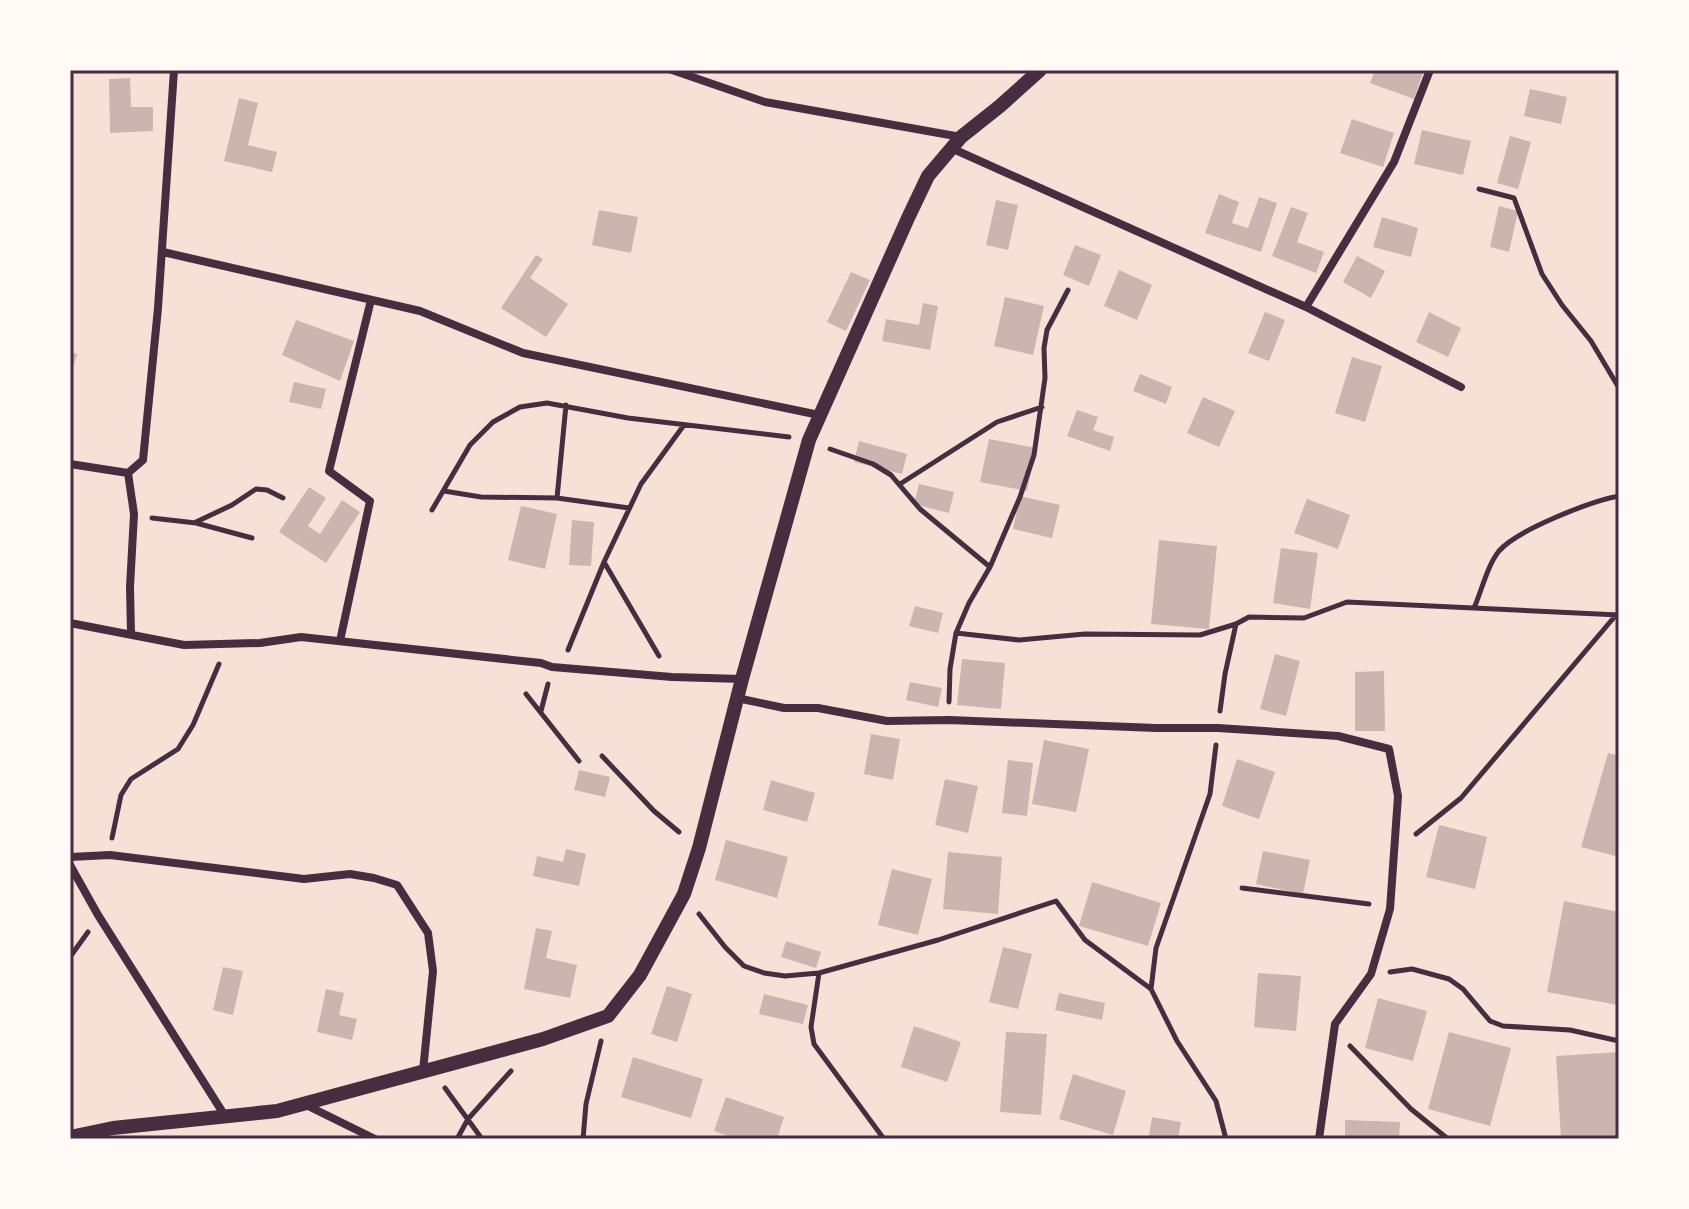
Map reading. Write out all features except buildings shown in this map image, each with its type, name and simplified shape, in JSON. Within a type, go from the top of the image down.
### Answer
[{"type":"street","points":[[70,464],[128,473],[143,460],[163,252],[174,70]]},
{"type":"street","points":[[672,70],[765,102],[956,143],[1306,307],[1461,387]]},
{"type":"street","points":[[70,1137],[113,1128],[277,1111],[543,1039],[608,1016],[640,975],[684,894],[809,440],[921,190],[928,176],[956,143],[1040,70]]},
{"type":"street","points":[[1306,307],[1394,162],[1430,70]]},
{"type":"street","points":[[163,252],[420,311],[523,353],[819,415]]},
{"type":"street","points":[[340,641],[370,501],[329,471],[371,300]]},
{"type":"street","points":[[128,473],[134,514],[131,634]]},
{"type":"street","points":[[70,623],[184,645],[260,643],[301,637],[541,663],[561,668],[742,679]]},
{"type":"street","points":[[737,698],[784,708],[830,709],[887,721],[1218,728],[1338,736],[1389,749],[1398,796],[1390,909],[1371,974],[1335,1024],[1319,1139]]},
{"type":"street","points":[[70,857],[110,855],[304,879],[350,874],[397,885],[428,933],[433,971],[427,1070]]},
{"type":"street","points":[[70,865],[98,915],[225,1116]]},
{"type":"street","points":[[303,1103],[375,1139]]},
{"type":"path","points":[[1479,189],[1514,198],[1542,274],[1591,341],[1619,388]]},
{"type":"path","points":[[949,720],[950,669],[956,633],[990,567],[1034,455],[1042,407],[1047,330],[1068,290]]},
{"type":"path","points":[[432,510],[470,445],[493,422],[520,407],[547,403],[628,418],[809,440],[873,464],[900,484],[920,509],[990,567]]},
{"type":"path","points":[[557,498],[566,405]]},
{"type":"path","points":[[900,484],[997,422],[1042,407]]},
{"type":"path","points":[[561,668],[604,562],[641,484],[684,424]]},
{"type":"path","points":[[196,523],[256,489],[267,490],[283,498]]},
{"type":"path","points":[[443,491],[481,497],[557,498],[629,508]]},
{"type":"path","points":[[1474,608],[1493,560],[1502,548],[1545,523],[1619,496]]},
{"type":"path","points":[[134,514],[196,523],[252,538]]},
{"type":"path","points":[[604,562],[672,677]]},
{"type":"path","points":[[956,633],[1019,640],[1085,634],[1200,635],[1249,617],[1304,618],[1347,602],[1618,615]]},
{"type":"path","points":[[1395,848],[1431,824],[1461,798],[1618,615]]},
{"type":"path","points":[[1151,989],[1156,948],[1210,794],[1225,674],[1236,624]]},
{"type":"path","points":[[110,855],[114,817],[121,795],[131,779],[178,749],[193,725],[227,643]]},
{"type":"path","points":[[526,694],[579,761]]},
{"type":"path","points":[[602,756],[654,811],[699,848]]},
{"type":"path","points":[[1242,888],[1369,904]]},
{"type":"path","points":[[1366,918],[1372,891]]},
{"type":"path","points":[[684,894],[725,947],[744,966],[785,976],[819,973],[938,940],[1056,901],[1085,940],[1151,989],[1177,1041],[1216,1101],[1226,1139]]},
{"type":"path","points":[[70,957],[98,915]]},
{"type":"path","points":[[1371,974],[1412,969],[1449,979],[1463,989],[1490,1021],[1503,1026],[1570,1030],[1619,1041]]},
{"type":"path","points":[[819,973],[811,1027],[814,1044],[884,1139]]},
{"type":"path","points":[[583,1139],[586,1104],[608,1016]]},
{"type":"path","points":[[1345,1058],[1348,1043],[1411,1109],[1448,1139]]},
{"type":"path","points":[[427,1070],[482,1139]]},
{"type":"path","points":[[457,1139],[468,1119],[512,1071]]}]
